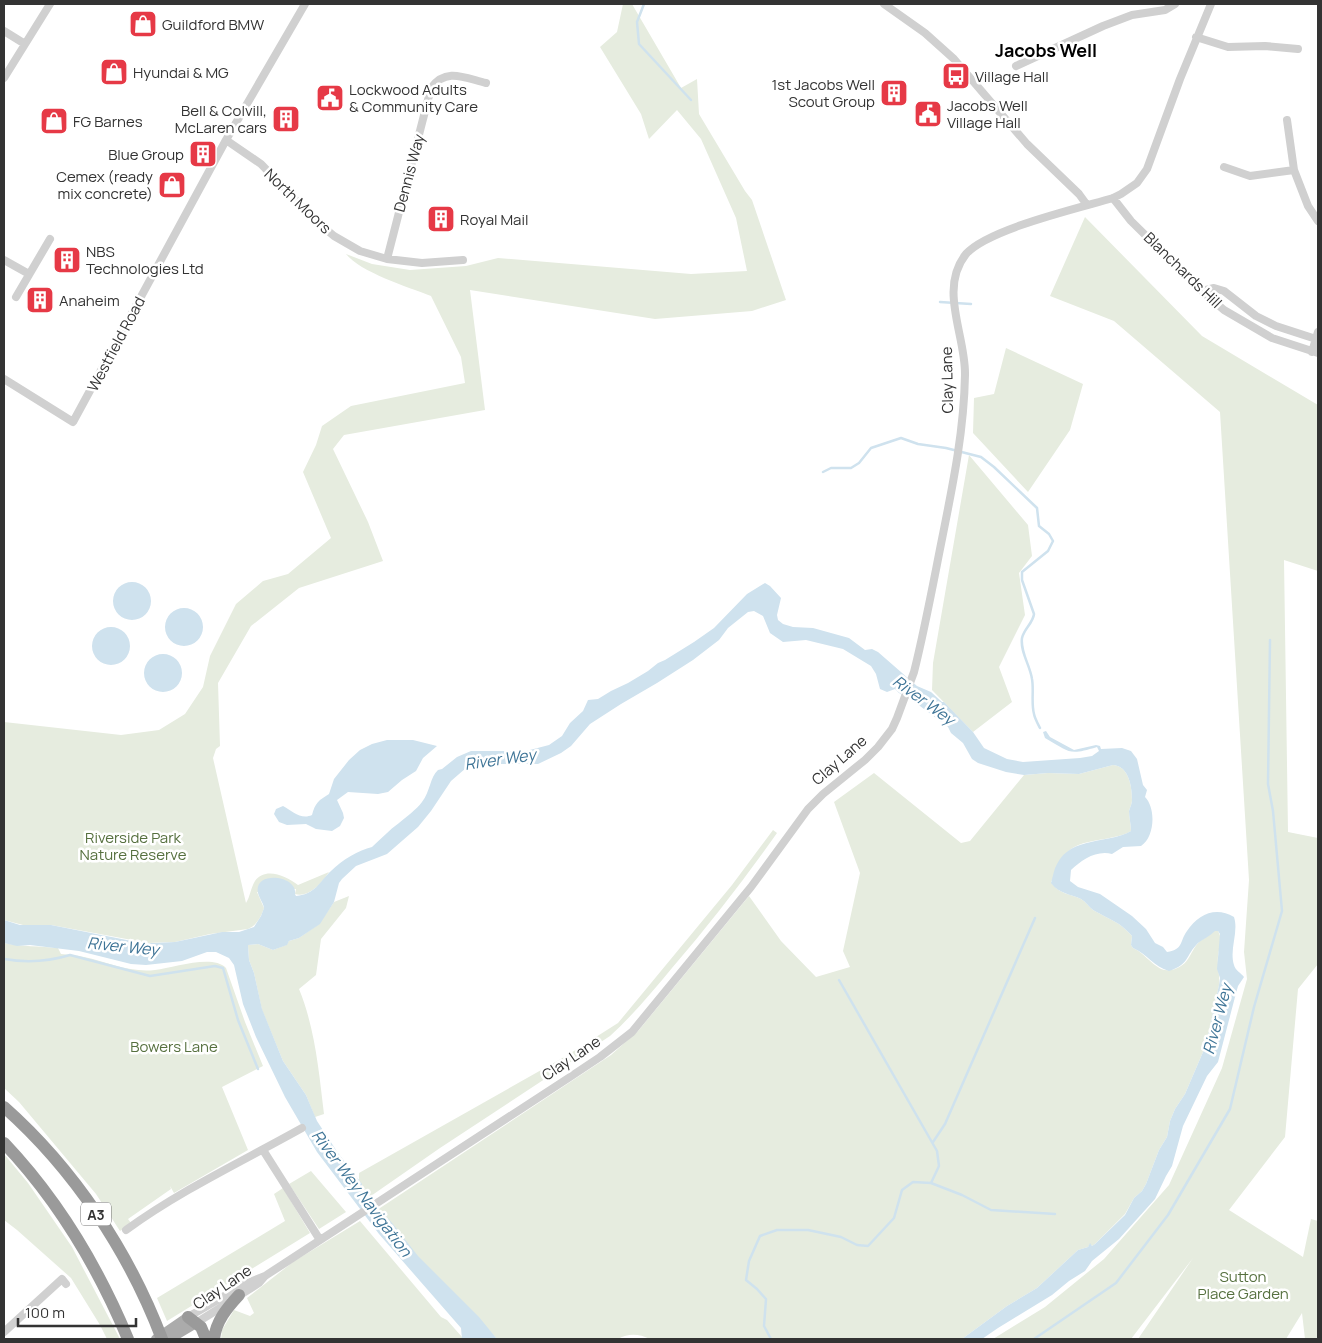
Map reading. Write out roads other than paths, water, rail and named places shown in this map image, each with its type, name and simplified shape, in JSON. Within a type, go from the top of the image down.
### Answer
[{"type":"highway","name":"A3","points":[[4,1107],[42,1144],[63,1169],[106,1228],[141,1291],[162,1339]]},
{"type":"highway","name":"A3","points":[[4,1142],[32,1175],[72,1230],[104,1285],[128,1339]]},
{"type":"highway","points":[[214,1339],[218,1322],[226,1309],[239,1295]]},
{"type":"highway","points":[[186,1324],[201,1327],[206,1339]]},
{"type":"main road","name":"Clay Lane","points":[[156,1339],[186,1324]]},
{"type":"main road","name":"Clay Lane","points":[[170,1339],[186,1324]]},
{"type":"street","points":[[4,78],[50,4]]},
{"type":"street","name":"Westfield Road","points":[[4,379],[73,422],[226,140],[305,4]]},
{"type":"street","points":[[884,4],[932,39],[954,59],[1028,144],[1079,194],[1087,206]]},
{"type":"street","points":[[1016,66],[1103,26],[1132,15],[1165,10],[1175,4]]},
{"type":"street","name":"Clay Lane","points":[[186,1324],[245,1284],[265,1276],[400,1188],[600,1057],[632,1032],[751,887],[808,809],[878,747],[892,728],[905,701],[912,680],[960,447],[965,370],[954,287],[960,264],[975,247],[994,236],[1113,198],[1137,183],[1147,169],[1210,4]]},
{"type":"street","points":[[4,31],[25,44]]},
{"type":"street","points":[[1196,37],[1228,47],[1265,46],[1298,49]]},
{"type":"street","name":"Dennis Way","points":[[387,258],[431,88],[437,80],[453,74],[486,83]]},
{"type":"street","points":[[1287,120],[1294,170],[1308,206],[1318,221]]},
{"type":"street","name":"North Moors","points":[[226,140],[261,164],[315,220],[334,236],[360,251],[387,258],[422,263],[463,260]]},
{"type":"street","points":[[1224,168],[1250,176],[1294,170]]},
{"type":"street","name":"Blanchards Hill","points":[[1113,198],[1124,214],[1202,291],[1224,310],[1272,338],[1315,352]]},
{"type":"street","points":[[16,296],[50,239]]},
{"type":"street","points":[[4,260],[29,274]]},
{"type":"street","points":[[1202,291],[1214,288],[1224,290],[1256,316],[1276,326],[1317,335],[1315,352]]},
{"type":"street","points":[[126,1230],[173,1199],[302,1128]]},
{"type":"street","points":[[263,1150],[320,1240]]},
{"type":"street","name":"Clay Lane","points":[[186,1324],[259,1283],[265,1276]]},
{"type":"street","points":[[4,1332],[62,1279],[66,1284]]},
{"type":"water","points":[[132,582],[145,588],[151,601],[145,614],[132,620],[119,614],[113,601],[119,588]]},
{"type":"water","points":[[765,583],[781,598],[777,615],[778,620],[783,624],[793,627],[813,628],[849,638],[865,650],[872,649],[878,652],[917,686],[931,692],[944,702],[973,732],[984,748],[1007,759],[1023,762],[1080,758],[1092,756],[1099,751],[1097,747],[1074,752],[1070,751],[1045,738],[1043,732],[1046,731],[1050,737],[1074,750],[1096,745],[1100,746],[1101,749],[1122,748],[1131,751],[1137,759],[1143,785],[1147,790],[1145,797],[1151,808],[1152,822],[1149,836],[1141,846],[1123,847],[1112,854],[1100,853],[1085,859],[1071,870],[1070,881],[1078,887],[1100,894],[1132,916],[1146,929],[1155,943],[1163,947],[1167,952],[1179,947],[1191,925],[1202,916],[1221,912],[1234,917],[1234,965],[1244,977],[1238,986],[1218,1062],[1207,1076],[1183,1126],[1172,1166],[1155,1199],[1119,1239],[1092,1261],[1085,1271],[1052,1295],[982,1339],[962,1339],[1007,1306],[1037,1288],[1078,1250],[1088,1247],[1090,1243],[1092,1246],[1095,1244],[1125,1215],[1134,1198],[1142,1191],[1159,1150],[1167,1137],[1170,1121],[1175,1109],[1185,1094],[1206,1045],[1220,978],[1217,969],[1220,934],[1218,931],[1215,931],[1194,948],[1181,966],[1169,971],[1159,967],[1133,948],[1131,945],[1132,936],[1123,927],[1093,910],[1081,899],[1061,892],[1051,883],[1057,864],[1063,855],[1071,849],[1131,831],[1129,811],[1132,801],[1131,789],[1123,769],[1113,765],[1079,774],[1048,773],[1024,775],[1006,772],[978,763],[972,759],[963,743],[951,733],[948,727],[895,689],[887,692],[880,689],[876,674],[871,666],[843,649],[806,640],[783,642],[770,633],[763,616],[754,611],[748,612],[728,628],[719,640],[693,660],[590,724],[571,746],[561,753],[538,764],[477,764],[466,768],[451,781],[418,827],[387,854],[356,866],[342,879],[339,883],[334,902],[320,924],[299,938],[289,941],[287,945],[273,950],[258,944],[248,945],[249,960],[262,1009],[283,1061],[306,1095],[317,1121],[338,1153],[362,1184],[377,1210],[383,1213],[418,1256],[479,1317],[497,1339],[462,1339],[461,1328],[379,1234],[317,1152],[285,1097],[256,1037],[243,1004],[234,965],[229,958],[216,952],[207,952],[182,961],[146,965],[131,964],[79,951],[30,945],[17,946],[4,943],[4,920],[20,925],[51,925],[142,943],[175,942],[222,932],[239,932],[254,927],[264,908],[258,893],[258,886],[262,881],[268,878],[283,879],[294,888],[296,896],[308,893],[340,863],[356,853],[372,847],[420,805],[427,794],[435,773],[457,757],[471,751],[526,751],[549,745],[562,736],[570,723],[583,711],[588,700],[598,699],[628,683],[694,642],[714,628],[747,594]]},
{"type":"water","points":[[184,608],[197,614],[203,627],[197,640],[184,646],[171,640],[165,627],[171,614]]},
{"type":"water","points":[[111,627],[124,633],[130,646],[124,659],[111,665],[98,659],[92,646],[98,633]]},
{"type":"water","points":[[163,654],[176,660],[182,673],[176,686],[163,692],[150,686],[144,673],[150,660]]},
{"type":"water","points":[[387,740],[413,740],[437,746],[423,758],[416,771],[388,792],[378,794],[348,792],[337,800],[344,818],[340,826],[332,831],[316,829],[306,824],[287,825],[279,822],[274,814],[276,809],[283,806],[300,816],[312,815],[320,800],[329,794],[334,779],[349,760],[360,750]]},
{"type":"waterway","points":[[644,4],[637,22],[639,44],[691,100]]},
{"type":"waterway","points":[[940,302],[971,304]]},
{"type":"waterway","points":[[823,472],[831,468],[851,468],[859,463],[871,448],[901,438],[918,444],[946,448],[981,457],[1037,508],[1039,526],[1049,534],[1053,541],[1048,551],[1022,572],[1022,580],[1034,614],[1023,635],[1022,643],[1032,679],[1034,714],[1040,728]]},
{"type":"waterway","points":[[1034,1339],[1116,1283],[1168,1215],[1230,1109],[1254,1007],[1282,911],[1273,811],[1268,784],[1270,640]]},
{"type":"waterway","points":[[933,1142],[945,1124],[1035,918]]},
{"type":"waterway","name":"River Wey","points":[[4,959],[37,961],[70,955],[150,976],[215,966],[223,968],[238,1020],[258,1069]]},
{"type":"waterway","points":[[839,980],[937,1151],[939,1166],[931,1183]]},
{"type":"waterway","points":[[771,1339],[764,1326],[766,1299],[746,1280],[749,1261],[760,1236],[777,1230],[808,1230],[841,1237],[857,1245],[868,1246],[894,1218],[902,1190],[913,1182],[931,1183],[962,1195],[991,1210],[1055,1214]]},
{"type":"place","name":"Guildford BMW","points":[[143,24]]},
{"type":"place","name":"Hyundai & MG","points":[[114,72]]},
{"type":"place","name":"Village Hall","points":[[956,76]]},
{"type":"place","name":"1st Jacobs Well Scout Group","points":[[894,93]]},
{"type":"place","name":"Lockwood Adults & Community Care","points":[[330,98]]},
{"type":"place","name":"Jacobs Well Village Hall","points":[[928,114]]},
{"type":"place","name":"Bell & Colvill, McLaren cars","points":[[286,119]]},
{"type":"place","name":"FG Barnes","points":[[54,121]]},
{"type":"place","name":"Blue Group","points":[[203,154]]},
{"type":"place","name":"Cemex (ready mix concrete)","points":[[172,185]]},
{"type":"place","name":"Royal Mail","points":[[441,219]]},
{"type":"place","name":"NBS Technologies Ltd","points":[[67,260]]},
{"type":"place","name":"Anaheim","points":[[40,300]]},
{"type":"district","name":"Jacobs Well","points":[[1046,50]]},
{"type":"park label","name":"Riverside Park Nature Reserve","points":[[133,846]]},
{"type":"park label","name":"Bowers Lane","points":[[174,1046]]},
{"type":"park label","name":"Sutton Place Garden","points":[[1243,1284]]},
{"type":"water label","name":"River Wey Navigation","points":[[362,1193]]}]
